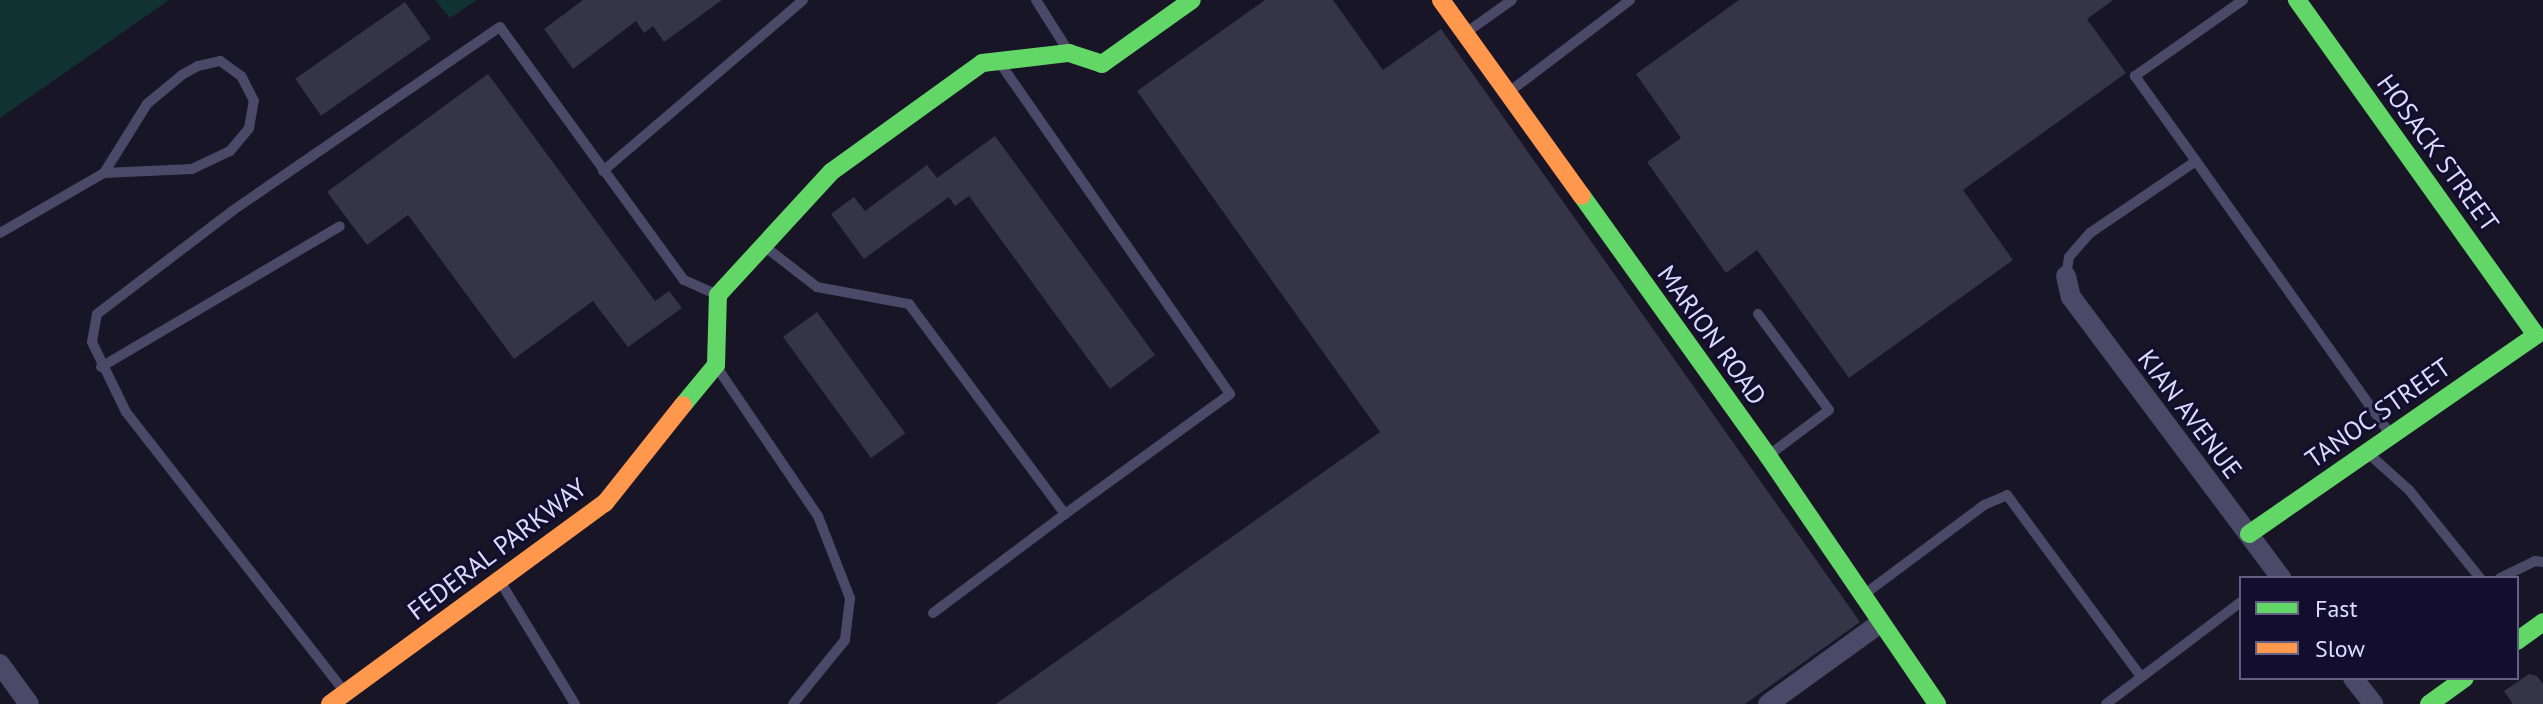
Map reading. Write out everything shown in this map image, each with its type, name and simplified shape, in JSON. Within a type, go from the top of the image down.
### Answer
[{"type":"street","points":[[716,365],[718,295],[831,172],[982,63],[1069,53],[1102,64],[1192,0]]},
{"type":"street","name":"MARION ROAD","points":[[1441,0],[1768,456],[1879,624],[1937,704]]},
{"type":"street","name":"HOSACK STREET","points":[[2297,0],[2540,340]]},
{"type":"street","name":"KIAN AVENUE","points":[[2066,276],[2071,297],[2249,534],[2276,576]]},
{"type":"street","name":"TANOC STREET","points":[[2249,534],[2390,434],[2540,340]]},
{"type":"street","name":"FEDERAL PARKWAY","points":[[337,698],[605,503],[716,365]]},
{"type":"street","points":[[1768,704],[1879,624]]},
{"type":"street","points":[[2519,640],[2541,628]]},
{"type":"street","points":[[0,664],[29,704]]},
{"type":"street","points":[[2359,680],[2373,704]]},
{"type":"street","points":[[2429,704],[2462,680]]},
{"type":"lane","points":[[603,171],[803,0]]},
{"type":"lane","points":[[1036,0],[1069,53]]},
{"type":"lane","points":[[1465,34],[1512,0]]},
{"type":"lane","points":[[1507,93],[1630,0]]},
{"type":"lane","points":[[2243,0],[2135,76],[2390,434]]},
{"type":"lane","points":[[337,698],[126,412],[101,367],[92,342],[97,314],[232,211],[500,27],[684,280],[718,295]]},
{"type":"lane","points":[[0,233],[104,173],[192,169],[230,151],[249,128],[254,101],[241,76],[220,61],[198,66],[182,75],[147,104],[104,173]]},
{"type":"lane","points":[[933,613],[1230,394],[1000,63]]},
{"type":"lane","points":[[2066,276],[2069,257],[2090,233],[2196,161]]},
{"type":"lane","points":[[101,367],[340,226]]},
{"type":"lane","points":[[762,245],[817,287],[909,304],[1065,514]]},
{"type":"lane","points":[[1758,314],[1829,410],[1768,456]]},
{"type":"lane","points":[[716,365],[818,516],[850,598],[845,640],[793,704]]},
{"type":"lane","points":[[2367,451],[2409,490],[2478,576]]},
{"type":"lane","points":[[1862,596],[1984,505],[2007,495],[2141,677]]},
{"type":"lane","points":[[2504,576],[2535,561],[2543,562]]},
{"type":"lane","points":[[499,580],[575,704]]},
{"type":"lane","points":[[2106,704],[2239,604]]},
{"type":"green space","points":[[0,0],[169,0],[0,118]]},
{"type":"green space","points":[[435,0],[477,0],[450,18]]},
{"type":"building","points":[[583,0],[722,0],[664,42],[653,26],[644,33],[636,21],[573,69],[544,29]]},
{"type":"building","points":[[1265,0],[1333,0],[1383,70],[1441,29],[1860,622],[1745,704],[996,704],[1380,432],[1137,91]]},
{"type":"building","points":[[1739,0],[2113,0],[2087,19],[2126,73],[1963,190],[2013,260],[1849,378],[1757,250],[1726,273],[1647,162],[1681,138],[1636,74]]},
{"type":"building","points":[[405,2],[431,39],[321,116],[295,79]]},
{"type":"building","points":[[488,74],[655,301],[669,291],[682,308],[628,347],[593,301],[514,359],[408,215],[367,245],[327,192]]},
{"type":"building","points":[[995,136],[1155,355],[1110,389],[969,196],[955,206],[949,197],[864,259],[831,214],[854,197],[865,211],[927,165],[937,178]]},
{"type":"building","points":[[817,312],[905,433],[871,458],[783,337]]},
{"type":"building","points":[[2529,674],[2537,676],[2543,684],[2543,704],[2513,704],[2504,691]]},
{"type":"traffic: fast","points":[[683,405],[716,365],[718,295],[831,172],[982,63],[1069,53],[1102,64],[1192,0]]},
{"type":"traffic: fast","points":[[2249,534],[2536,335],[2297,0]]},
{"type":"traffic: fast","points":[[1582,196],[1768,456],[1937,704]]},
{"type":"traffic: fast","points":[[2519,640],[2543,622]]},
{"type":"traffic: fast","points":[[2429,704],[2462,680]]},
{"type":"traffic: slow","points":[[1441,0],[1582,196]]},
{"type":"traffic: slow","points":[[330,704],[605,503],[683,405]]}]
